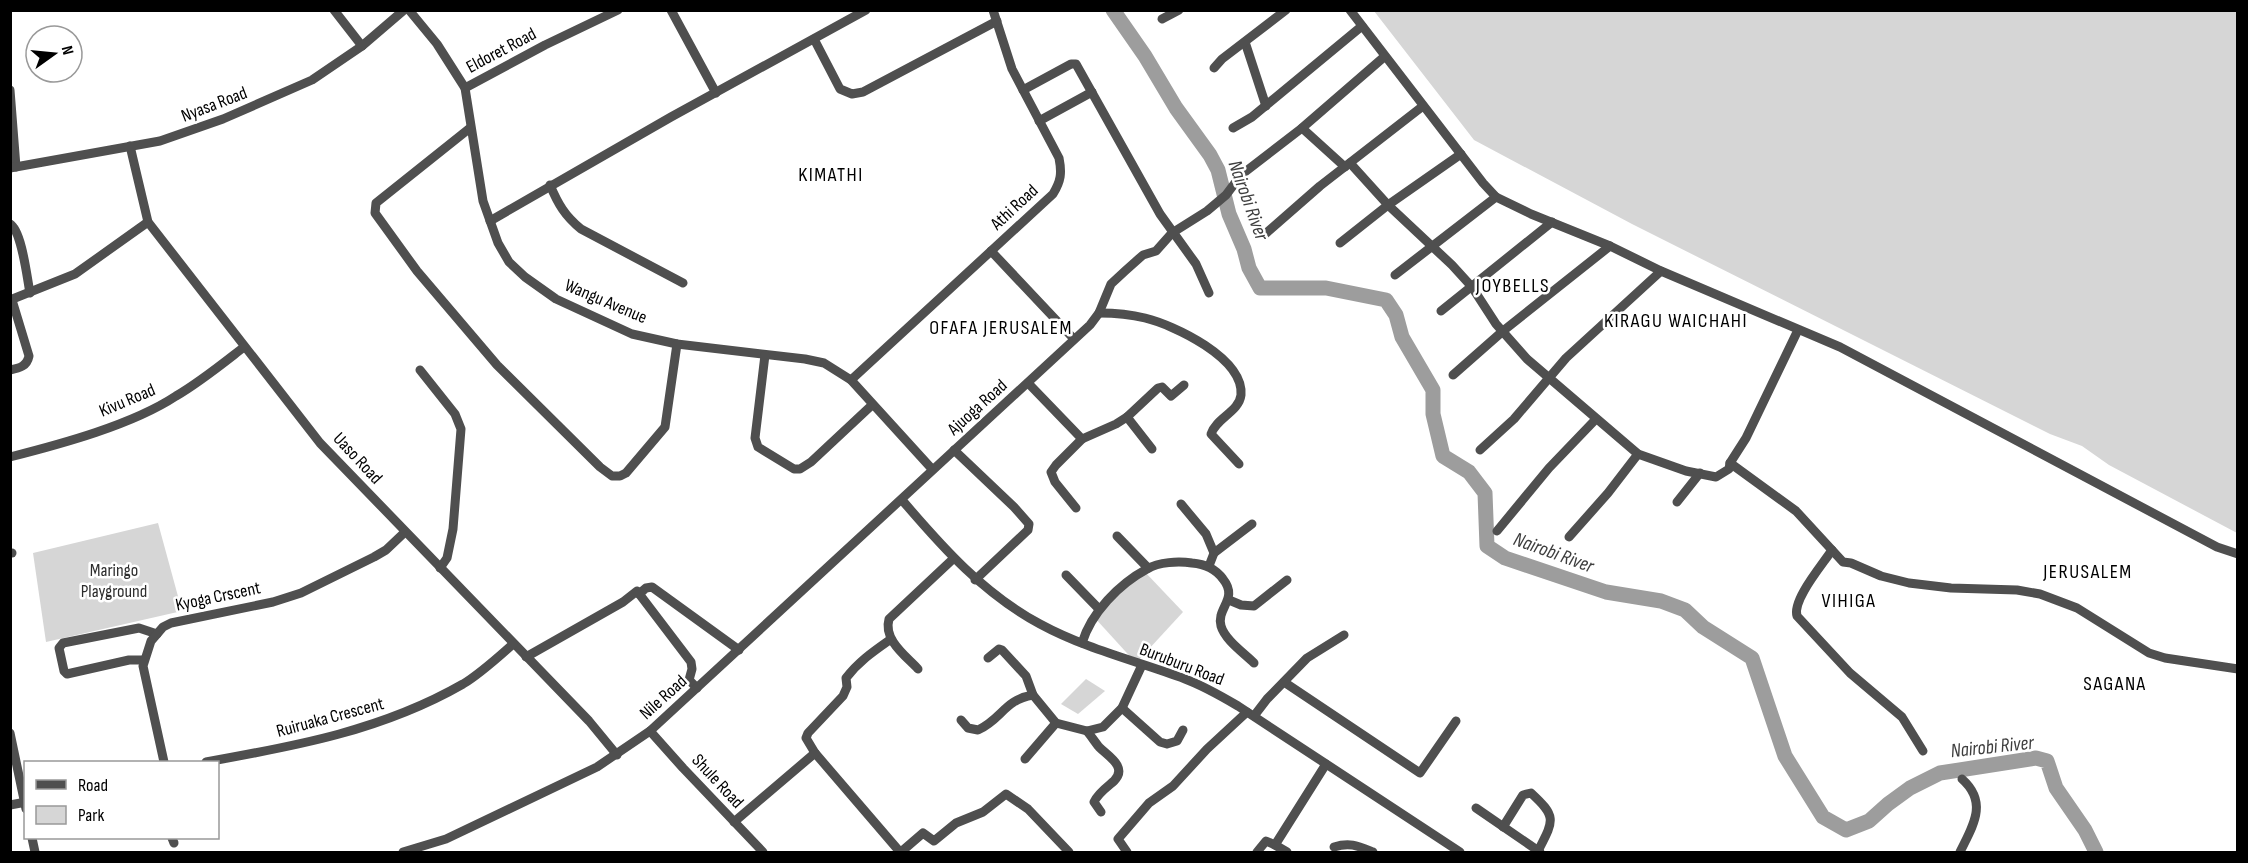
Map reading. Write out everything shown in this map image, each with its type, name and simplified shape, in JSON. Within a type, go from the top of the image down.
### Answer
[{"type":"street","points":[[334,10],[362,46]]},
{"type":"street","name":"Nyasa Road","points":[[13,168],[178,135],[248,109],[312,80],[362,46],[404,10]]},
{"type":"street","name":"Wangu Avenue","points":[[410,10],[448,59],[465,88],[480,189],[498,243],[509,262],[540,290],[632,334],[677,344],[824,363],[850,380],[932,470]]},
{"type":"street","name":"Eldoret Road","points":[[465,88],[545,45],[618,10]]},
{"type":"street","points":[[671,10],[716,93]]},
{"type":"street","points":[[490,221],[550,185],[866,10]]},
{"type":"street","name":"Athi Road","points":[[850,380],[1053,194],[1060,183],[1059,158],[1009,61],[993,10]]},
{"type":"street","points":[[1162,19],[1179,10]]},
{"type":"street","points":[[1214,68],[1222,59],[1286,10]]},
{"type":"street","points":[[1350,10],[1384,57],[1496,197],[1610,246],[1661,272],[1840,347],[2217,548],[2238,554]]},
{"type":"street","points":[[814,39],[840,89],[852,94],[870,88],[997,21]]},
{"type":"street","points":[[1233,128],[1266,105],[1362,26]]},
{"type":"street","points":[[1245,42],[1266,105]]},
{"type":"street","name":"Ajuoga Road","points":[[902,500],[1090,325],[1099,313],[1111,284],[1143,255],[1156,251],[1172,233],[1207,211],[1226,195],[1241,175],[1302,128],[1384,57]]},
{"type":"street","points":[[1023,90],[1074,63],[1172,233],[1196,264],[1209,293]]},
{"type":"street","points":[[10,90],[13,168]]},
{"type":"street","points":[[1039,121],[1092,93]]},
{"type":"street","points":[[1264,235],[1320,186],[1423,106]]},
{"type":"street","points":[[470,128],[376,203],[375,213],[417,271],[497,365],[600,467],[612,476],[620,476],[632,468],[665,427],[677,344]]},
{"type":"street","points":[[1302,128],[1348,165],[1472,287],[1496,324],[1527,359],[1638,454],[1653,461],[1716,477],[1729,469],[1798,330]]},
{"type":"street","name":"Uaso Road","points":[[130,146],[148,222],[320,443],[589,721],[617,755]]},
{"type":"street","points":[[1340,243],[1388,205],[1461,154]]},
{"type":"street","points":[[550,185],[560,209],[581,229],[683,283]]},
{"type":"street","points":[[1395,275],[1496,197]]},
{"type":"street","points":[[10,370],[23,367],[28,362],[29,356],[11,300],[75,274],[148,222]]},
{"type":"street","points":[[1441,311],[1552,222]]},
{"type":"street","points":[[10,224],[15,227],[15,248],[30,293]]},
{"type":"street","points":[[1453,375],[1503,331],[1610,246]]},
{"type":"street","points":[[991,251],[1073,339]]},
{"type":"street","points":[[1480,450],[1514,419],[1566,358],[1661,272]]},
{"type":"street","points":[[1099,313],[1139,316],[1174,328],[1199,341],[1230,367],[1239,382],[1241,397],[1238,404],[1211,434],[1239,464]]},
{"type":"street","name":"Kivu Road","points":[[10,457],[80,437],[154,408],[176,397],[244,347]]},
{"type":"street","points":[[765,355],[755,438],[758,447],[794,469],[800,469],[811,462],[872,405]]},
{"type":"street","points":[[420,370],[455,414],[461,429],[453,529],[447,558],[440,567]]},
{"type":"street","points":[[1028,383],[1082,439]]},
{"type":"street","points":[[1076,508],[1055,482],[1051,472],[1082,439],[1127,417],[1158,388],[1162,387],[1172,396],[1184,385]]},
{"type":"street","points":[[1127,417],[1152,449]]},
{"type":"street","points":[[1497,531],[1549,468],[1596,419]]},
{"type":"street","points":[[954,450],[1029,524],[1028,530],[975,580]]},
{"type":"street","points":[[1569,537],[1608,493],[1638,454]]},
{"type":"street","points":[[1730,463],[1796,511],[1843,562],[1851,563],[1881,576],[1909,583],[1952,588],[2017,590],[2040,594],[2077,608],[2150,653],[2189,662],[2238,669]]},
{"type":"street","points":[[1677,502],[1700,473]]},
{"type":"street","name":"Buruburu Road","points":[[902,500],[953,559],[975,580],[1021,613],[1082,643],[1211,690],[1460,852]]},
{"type":"street","name":"Nile Road","points":[[403,852],[446,839],[597,767],[617,755],[650,731],[792,598],[902,500]]},
{"type":"street","points":[[1181,504],[1206,534],[1214,553]]},
{"type":"street","points":[[1209,566],[1214,553],[1252,524]]},
{"type":"street","name":"Kyoga Crscent","points":[[157,634],[171,623],[273,602],[301,593],[386,550],[405,532]]},
{"type":"street","points":[[1117,536],[1148,568]]},
{"type":"street","points":[[1832,550],[1796,605],[1797,616],[1850,673],[1902,717],[1923,751]]},
{"type":"street","points":[[918,669],[891,639],[888,631],[889,619],[953,559]]},
{"type":"street","points":[[1082,643],[1086,629],[1099,609],[1116,592],[1148,568],[1184,562],[1209,566],[1226,581],[1229,600],[1220,617],[1223,630],[1254,663]]},
{"type":"street","points":[[1066,574],[1099,609]]},
{"type":"street","points":[[1229,600],[1241,605],[1254,606],[1287,580]]},
{"type":"street","points":[[639,594],[646,588],[652,588],[739,650]]},
{"type":"street","points":[[526,657],[623,602],[634,591],[639,594],[691,662],[689,680],[698,688]]},
{"type":"street","points":[[144,660],[129,660],[67,674],[64,671],[59,648],[63,643],[139,628],[157,634],[151,641],[144,660],[144,678],[164,761]]},
{"type":"street","points":[[1127,852],[1118,839],[1149,803],[1173,786],[1207,749],[1251,714],[1307,658],[1344,635]]},
{"type":"street","points":[[891,639],[853,669],[846,678],[846,692],[808,733],[807,741],[815,753],[901,852],[923,833],[934,841],[956,823],[983,812],[1006,794],[1028,809],[1069,852]]},
{"type":"street","name":"Ruiruaka Crescent","points":[[212,761],[336,736],[393,718],[463,684],[513,644]]},
{"type":"street","points":[[988,658],[999,649],[1002,650],[1026,676],[1033,695],[1052,715],[1056,723],[1087,731],[1103,727],[1122,708],[1142,665]]},
{"type":"street","points":[[1284,682],[1420,773],[1456,721]]},
{"type":"street","points":[[961,720],[969,728],[978,730],[996,718],[1010,703],[1020,697],[1033,695]]},
{"type":"street","points":[[1122,708],[1160,742],[1167,744],[1177,741],[1183,730]]},
{"type":"street","points":[[1025,759],[1056,723]]},
{"type":"street","name":"Shule Road","points":[[650,731],[763,852]]},
{"type":"street","points":[[1087,731],[1117,763],[1119,771],[1118,777],[1096,796],[1094,802],[1101,812]]},
{"type":"street","points":[[10,733],[24,799]]},
{"type":"street","points":[[734,822],[815,753]]},
{"type":"street","points":[[1275,845],[1326,765]]},
{"type":"street","points":[[1960,852],[1972,831],[1976,811],[1973,792],[1962,779]]},
{"type":"street","points":[[1476,808],[1503,827],[1539,852],[1551,815],[1531,793],[1523,795],[1503,827]]},
{"type":"street","points":[[1257,852],[1266,841],[1287,852]]},
{"type":"street","points":[[1334,848],[1343,844],[1356,844],[1373,852]]},
{"type":"green space","points":[[1374,11],[2237,11],[2237,533],[2109,465],[2082,446],[2050,434],[1632,224],[1474,140]]},
{"type":"green space","name":"Maringo Playground","points":[[158,523],[182,611],[46,642],[33,553]]},
{"type":"green space","points":[[1144,571],[1183,612],[1136,663],[1094,617]]},
{"type":"green space","points":[[1086,679],[1105,691],[1078,714],[1061,704]]},
{"type":"waterway","name":"Nairobi River","points":[[1113,10],[1218,170],[1229,214],[1244,249],[1249,268],[1260,288],[1326,288],[1386,300],[1396,315],[1402,337],[1433,390],[1433,414],[1443,456],[1469,472],[1485,493],[1487,546],[1505,558],[1606,592],[1661,601],[1685,610],[1703,627],[1752,658],[1785,756],[1823,817],[1846,830],[1869,821],[1910,788],[1940,773],[2036,758],[2047,761],[2056,788],[2085,830],[2096,852]]},
{"type":"district","name":"KIMATHI","points":[[831,174]]},
{"type":"district","name":"JOYBELLS","points":[[1513,285]]},
{"type":"district","name":"KIRAGU WAICHAHI","points":[[1676,320]]},
{"type":"district","name":"OFAFA JERUSALEM","points":[[1001,327]]},
{"type":"district","name":"JERUSALEM","points":[[2088,571]]},
{"type":"district","name":"VIHIGA","points":[[1849,600]]},
{"type":"district","name":"SAGANA","points":[[2115,683]]}]
